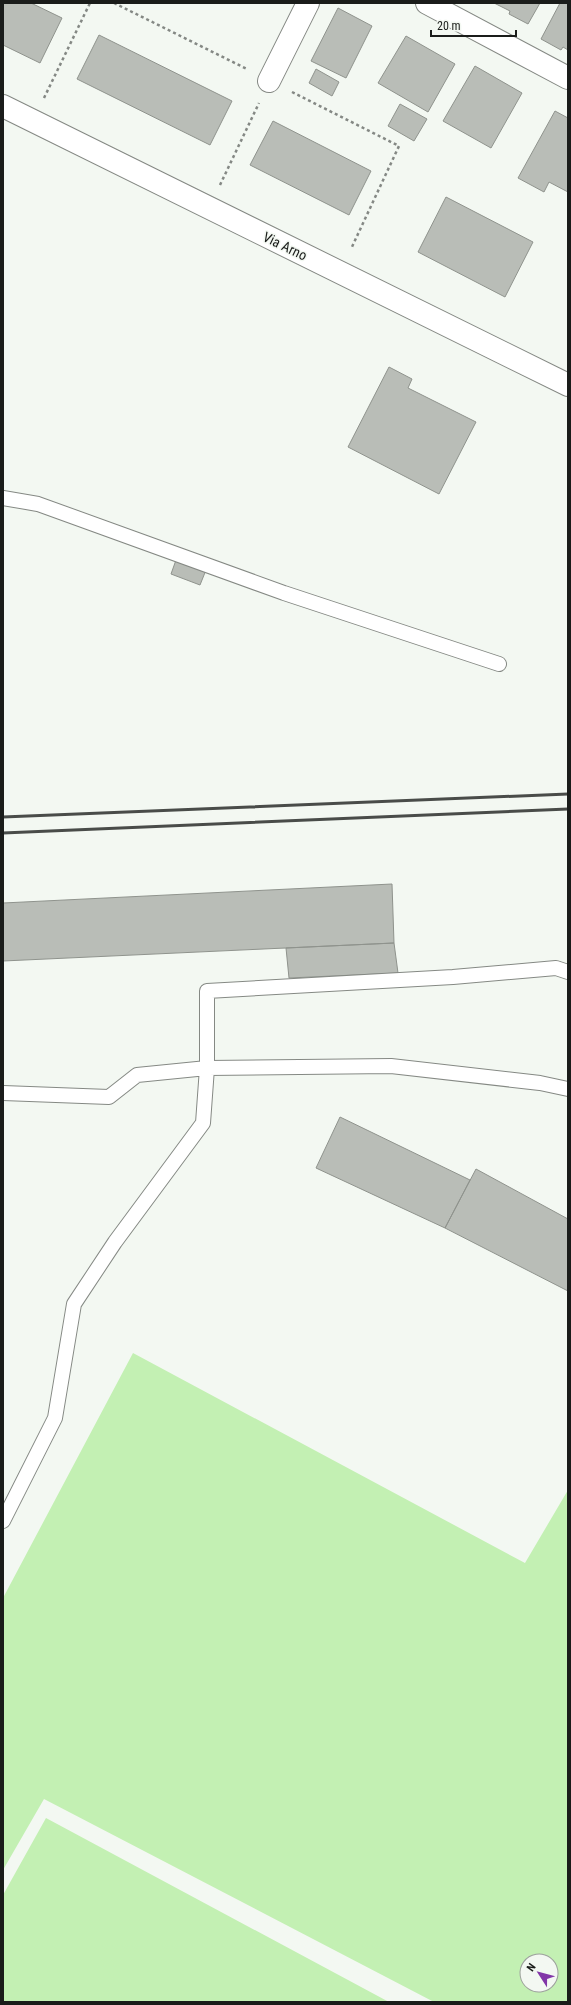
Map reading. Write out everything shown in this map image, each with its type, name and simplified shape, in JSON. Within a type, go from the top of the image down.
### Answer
[{"type":"street","points":[[269,81],[308,3]]},
{"type":"street","points":[[427,3],[568,78]]},
{"type":"street","name":"Via Arno","points":[[3,106],[568,385]]},
{"type":"lane","points":[[3,498],[38,504],[284,592],[499,664]]},
{"type":"lane","points":[[3,1521],[55,1418],[74,1304],[115,1242],[203,1123],[207,1068],[207,991],[453,977],[556,968],[568,972]]},
{"type":"lane","points":[[3,1092],[109,1097],[137,1075],[207,1068],[391,1066],[540,1083],[568,1089]]},
{"type":"path","points":[[33,121],[90,3]]},
{"type":"path","points":[[114,3],[399,146],[340,273]]},
{"type":"path","points":[[209,208],[269,81]]},
{"type":"green space","points":[[133,1353],[525,1563],[568,1490],[568,2002],[434,2002],[44,1799],[3,1870],[3,1598]]},
{"type":"green space","points":[[46,1818],[389,2002],[3,2002],[3,1895]]},
{"type":"building","points":[[3,3],[31,3],[62,18],[40,63],[3,45]]},
{"type":"building","points":[[494,3],[540,3],[528,24],[509,14],[510,11]]},
{"type":"building","points":[[560,3],[568,3],[568,50],[563,47],[561,50],[541,39]]},
{"type":"building","points":[[338,8],[372,26],[346,78],[311,61]]},
{"type":"building","points":[[99,35],[232,101],[210,145],[77,79]]},
{"type":"building","points":[[406,36],[455,64],[428,112],[378,83]]},
{"type":"building","points":[[475,66],[522,93],[491,148],[443,121]]},
{"type":"building","points":[[316,69],[339,82],[332,96],[309,83]]},
{"type":"building","points":[[400,104],[427,119],[414,141],[388,126]]},
{"type":"building","points":[[555,111],[568,118],[568,192],[549,182],[544,192],[518,178]]},
{"type":"building","points":[[273,121],[371,171],[349,215],[250,165]]},
{"type":"building","points":[[446,197],[533,242],[505,297],[418,252]]},
{"type":"building","points":[[389,367],[412,379],[408,388],[476,422],[439,494],[348,447]]},
{"type":"building","points":[[176,560],[206,570],[200,585],[171,574]]},
{"type":"building","points":[[392,884],[394,943],[3,961],[3,903]]},
{"type":"building","points":[[394,943],[398,973],[289,978],[286,948]]},
{"type":"building","points":[[340,1117],[470,1180],[445,1228],[316,1168]]},
{"type":"building","points":[[476,1169],[568,1219],[568,1291],[445,1228]]},
{"type":"railway","points":[[3,817],[568,794]]},
{"type":"railway","points":[[3,833],[568,809]]}]
